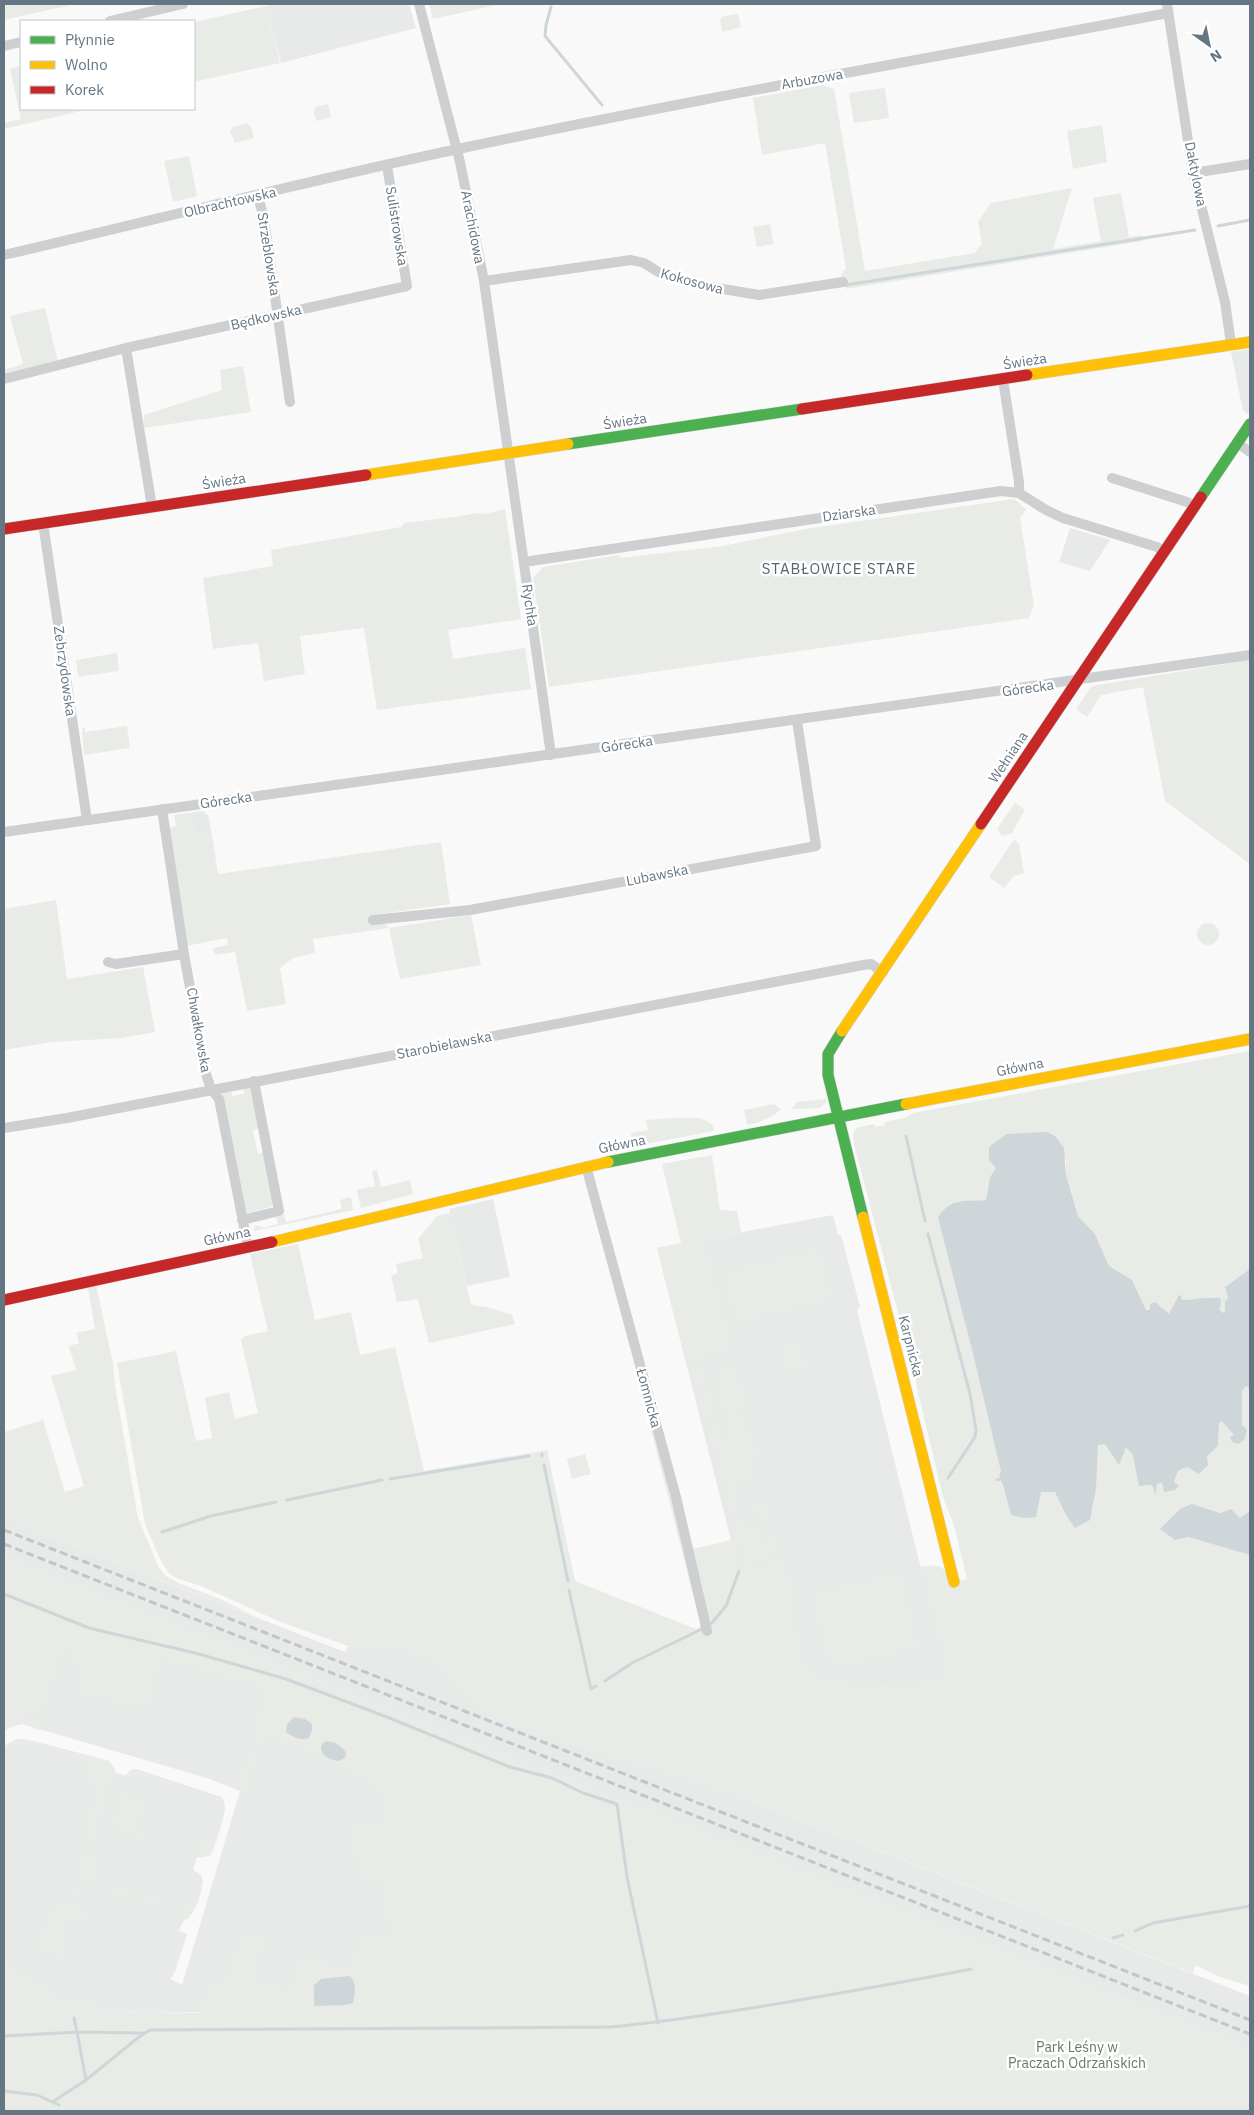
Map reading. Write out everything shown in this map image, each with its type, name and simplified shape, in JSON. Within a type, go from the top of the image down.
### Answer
[{"type":"street","points":[[114,20],[183,4]]},
{"type":"street","name":"Arachidowa","points":[[419,4],[457,149],[484,281],[509,454]]},
{"type":"street","name":"Arbuzowa","points":[[457,149],[752,90],[1012,43],[1167,8]]},
{"type":"street","name":"Daktylowa","points":[[1167,8],[1193,173],[1225,302],[1231,344]]},
{"type":"street","points":[[4,46],[20,42]]},
{"type":"street","name":"Olbrachtowska","points":[[4,255],[457,149]]},
{"type":"street","points":[[1193,173],[1250,164]]},
{"type":"street","name":"Sulistrowska","points":[[387,166],[407,286]]},
{"type":"street","name":"Strzeblowska","points":[[258,196],[264,219],[290,402]]},
{"type":"street","name":"Kokosowa","points":[[484,281],[638,260],[665,276],[710,287],[759,295],[844,282]]},
{"type":"street","name":"Będkowska","points":[[4,379],[126,348],[407,286]]},
{"type":"street","name":"Świeża","points":[[4,529],[1250,342]]},
{"type":"street","points":[[126,348],[152,507]]},
{"type":"street","points":[[1003,380],[1019,482],[1019,493]]},
{"type":"street","name":"Wełniana","points":[[840,1118],[828,1071],[828,1054],[832,1046],[1250,424]]},
{"type":"street","points":[[1237,443],[1250,452]]},
{"type":"street","name":"Rychła","points":[[509,454],[551,755]]},
{"type":"street","points":[[1112,478],[1195,506]]},
{"type":"street","name":"Dziarska","points":[[524,562],[1001,491],[1019,493],[1063,518],[1157,547],[1165,552]]},
{"type":"street","name":"Zebrzydowska","points":[[43,523],[87,820]]},
{"type":"street","name":"Górecka","points":[[4,832],[797,721],[1250,655]]},
{"type":"street","name":"Lubawska","points":[[373,920],[470,910],[816,846],[797,721]]},
{"type":"street","name":"Chwałkowska","points":[[162,809],[184,954],[206,1071],[211,1089],[219,1099],[248,1247]]},
{"type":"street","points":[[108,962],[116,964],[184,954]]},
{"type":"street","name":"Starobielawska","points":[[4,1128],[67,1118],[863,965],[871,964],[883,972]]},
{"type":"street","name":"Główna","points":[[4,1300],[248,1247],[586,1166],[1250,1039]]},
{"type":"street","points":[[242,1220],[279,1211],[254,1081]]},
{"type":"street","name":"Karpnicka","points":[[840,1118],[954,1582]]},
{"type":"street","name":"Łomnicka","points":[[586,1166],[676,1498],[707,1631]]},
{"type":"shaded area","points":[[275,4],[409,4],[416,28],[281,63],[266,6]]},
{"type":"shaded area","points":[[1250,349],[1250,410],[1248,414],[1243,411],[1231,352]]},
{"type":"shaded area","points":[[1070,528],[1110,540],[1090,571],[1059,562]]},
{"type":"shaded area","points":[[205,811],[205,814],[208,814],[212,835],[195,837],[192,815],[195,815],[194,812]]},
{"type":"shaded area","points":[[1047,1132],[1055,1136],[1064,1148],[1066,1175],[1078,1216],[1095,1234],[1109,1266],[1132,1280],[1146,1310],[1150,1310],[1150,1304],[1155,1302],[1169,1314],[1179,1295],[1182,1300],[1221,1299],[1220,1309],[1223,1313],[1225,1311],[1225,1301],[1228,1298],[1225,1287],[1250,1269],[1250,1388],[1246,1386],[1242,1391],[1242,1425],[1247,1430],[1244,1440],[1238,1444],[1232,1442],[1230,1437],[1234,1435],[1222,1421],[1219,1424],[1218,1446],[1207,1456],[1208,1465],[1199,1474],[1187,1467],[1178,1471],[1174,1482],[1179,1486],[1175,1490],[1164,1492],[1162,1483],[1157,1484],[1156,1495],[1152,1485],[1139,1486],[1133,1455],[1126,1448],[1119,1465],[1105,1444],[1098,1445],[1096,1488],[1090,1520],[1075,1528],[1066,1515],[1055,1492],[1041,1492],[1036,1517],[1024,1518],[1011,1515],[999,1475],[1001,1472],[974,1358],[938,1218],[943,1211],[953,1204],[965,1201],[986,1200],[990,1177],[996,1168],[989,1160],[989,1147],[1006,1134]]},
{"type":"shaded area","points":[[493,1199],[510,1277],[467,1286],[449,1209]]},
{"type":"shaded area","points":[[833,1215],[838,1235],[841,1235],[860,1307],[857,1310],[948,1678],[901,1687],[869,1688],[819,1675],[764,1654],[731,1540],[657,1248]]},
{"type":"shaded area","points":[[1192,1504],[1221,1513],[1231,1509],[1240,1518],[1250,1511],[1250,1555],[1188,1537],[1175,1540],[1160,1529],[1180,1509]]},
{"type":"shaded area","points":[[4,1519],[345,1652],[348,1646],[360,1650],[387,1643],[428,1658],[476,1709],[545,1736],[724,1790],[1250,1996],[1250,2048],[4,1556]]},
{"type":"shaded area","points":[[58,1628],[214,1668],[371,1722],[444,2015],[78,2011],[4,1963],[4,1746],[17,1739],[30,1740],[109,1761],[115,1772],[125,1776],[131,1770],[136,1769],[221,1797],[224,1801],[225,1809],[212,1853],[205,1857],[197,1857],[193,1870],[201,1875],[203,1882],[194,1909],[189,1918],[183,1921],[179,1931],[187,1934],[175,1972],[170,1979],[182,1985],[240,1791],[210,1779],[22,1724],[27,1705],[37,1708]]},
{"type":"shaded area","points":[[294,1717],[305,1719],[312,1724],[309,1738],[297,1738],[286,1732],[287,1724]]},
{"type":"shaded area","points":[[324,1742],[333,1742],[339,1745],[346,1753],[345,1758],[339,1761],[332,1760],[324,1755],[321,1746]]},
{"type":"shaded area","points":[[350,1976],[355,1985],[353,2003],[314,2006],[314,1985],[321,1979]]},
{"type":"green space","points":[[4,4],[75,4],[4,20]]},
{"type":"green space","points":[[429,4],[501,4],[433,19]]},
{"type":"green space","points":[[266,6],[280,63],[195,82],[195,22]]},
{"type":"green space","points":[[738,14],[741,27],[722,32],[720,19],[723,16]]},
{"type":"green space","points":[[20,66],[20,110],[85,110],[4,129],[4,123],[21,119],[10,69]]},
{"type":"green space","points":[[822,85],[834,89],[865,271],[975,253],[982,243],[978,222],[991,203],[1072,188],[1053,249],[1101,241],[1093,198],[1121,193],[1129,237],[1142,235],[1143,241],[846,289],[841,275],[846,268],[825,143],[762,155],[753,98]]},
{"type":"green space","points":[[885,88],[889,118],[854,123],[849,93]]},
{"type":"green space","points":[[328,104],[331,117],[316,121],[315,107]]},
{"type":"green space","points":[[247,123],[252,129],[254,138],[235,143],[230,131],[233,127]]},
{"type":"green space","points":[[1102,125],[1107,162],[1073,169],[1067,131]]},
{"type":"green space","points":[[189,156],[197,196],[173,202],[164,161]]},
{"type":"green space","points":[[770,224],[773,244],[757,247],[753,227]]},
{"type":"green space","points":[[45,308],[58,362],[4,375],[4,370],[23,364],[10,316]]},
{"type":"green space","points":[[243,366],[251,412],[144,428],[144,415],[222,390],[220,370]]},
{"type":"green space","points":[[1014,499],[1026,509],[1020,518],[1034,605],[1029,618],[549,687],[533,578],[543,567],[619,555],[620,558],[723,546],[806,529]]},
{"type":"green space","points":[[505,509],[521,619],[448,630],[453,659],[525,648],[531,689],[377,710],[364,628],[300,636],[305,674],[264,681],[258,643],[213,649],[203,578],[273,566],[271,550],[401,527],[405,523],[477,513],[485,514]]},
{"type":"green space","points":[[117,653],[119,671],[78,677],[76,660]]},
{"type":"green space","points":[[1250,660],[1250,864],[1165,801],[1143,687],[1101,695],[1087,717],[1076,709],[1092,686]]},
{"type":"green space","points":[[127,726],[130,748],[84,755],[82,728],[85,727],[85,732]]},
{"type":"green space","points":[[1015,803],[1025,810],[1012,833],[1002,836],[997,829]]},
{"type":"green space","points":[[194,812],[195,815],[192,815],[195,837],[212,835],[218,874],[441,842],[450,904],[373,915],[389,928],[313,939],[315,953],[293,958],[280,968],[286,1004],[247,1011],[235,952],[215,955],[213,948],[228,945],[227,938],[186,946],[169,828],[176,826],[174,815]]},
{"type":"green space","points":[[1015,840],[1019,844],[1024,873],[1014,876],[1004,888],[989,877]]},
{"type":"green space","points":[[56,900],[67,979],[143,967],[155,1032],[122,1038],[51,1042],[4,1050],[4,909]]},
{"type":"green space","points":[[471,915],[481,965],[400,979],[389,928]]},
{"type":"green space","points":[[1208,923],[1216,926],[1219,934],[1216,942],[1208,945],[1200,942],[1197,934],[1200,926]]},
{"type":"green space","points":[[1250,1051],[1250,1269],[1225,1287],[1228,1298],[1225,1301],[1225,1311],[1223,1313],[1214,1296],[1200,1300],[1182,1300],[1181,1296],[1169,1315],[1146,1310],[1132,1280],[1109,1266],[1095,1234],[1078,1216],[1066,1175],[1064,1155],[1006,1134],[989,1147],[989,1160],[996,1168],[990,1177],[986,1200],[956,1202],[938,1218],[974,1358],[1001,1472],[999,1475],[1011,1515],[1041,1492],[1056,1492],[1066,1515],[1093,1508],[1098,1445],[1105,1443],[1119,1464],[1125,1448],[1133,1455],[1144,1486],[1152,1485],[1156,1494],[1157,1484],[1174,1482],[1178,1471],[1207,1456],[1218,1446],[1219,1424],[1223,1421],[1235,1436],[1232,1442],[1242,1425],[1242,1391],[1246,1386],[1250,1388],[1250,1511],[1240,1518],[1192,1504],[1175,1540],[1188,1537],[1250,1555],[1250,1986],[1220,1977],[1195,1965],[1193,1973],[724,1790],[545,1736],[475,1709],[428,1658],[387,1643],[360,1650],[283,1623],[201,1586],[178,1579],[169,1573],[162,1563],[145,1524],[117,1363],[176,1351],[196,1441],[212,1438],[205,1398],[229,1392],[235,1419],[258,1413],[241,1340],[245,1336],[268,1331],[250,1254],[298,1244],[315,1320],[351,1312],[360,1355],[395,1347],[424,1471],[547,1450],[575,1581],[696,1629],[701,1626],[621,1312],[688,1550],[731,1540],[740,1569],[785,1558],[795,1598],[792,1608],[809,1671],[869,1688],[901,1687],[947,1678],[920,1567],[940,1567],[946,1572],[950,1583],[967,1579],[954,1525],[943,1497],[853,1134],[856,1128],[874,1124],[875,1127],[885,1125],[885,1122],[904,1118],[913,1113]]},
{"type":"green space","points":[[243,1086],[249,1086],[253,1089],[259,1129],[253,1130],[258,1154],[265,1152],[274,1202],[270,1207],[247,1213],[222,1092],[231,1089],[232,1096],[244,1094]]},
{"type":"green space","points":[[826,1099],[826,1102],[820,1108],[792,1109],[797,1102]]},
{"type":"green space","points":[[774,1104],[781,1109],[765,1119],[747,1125],[744,1110]]},
{"type":"green space","points":[[700,1118],[712,1124],[714,1131],[633,1145],[631,1133],[648,1130],[646,1120]]},
{"type":"green space","points":[[712,1155],[720,1210],[737,1211],[741,1232],[706,1239],[734,1351],[686,1363],[657,1248],[681,1243],[662,1164]]},
{"type":"green space","points":[[377,1170],[381,1187],[410,1180],[413,1194],[361,1208],[357,1190],[375,1186],[372,1171]]},
{"type":"green space","points":[[351,1197],[353,1210],[254,1231],[255,1225],[262,1228],[278,1224],[276,1217],[284,1215],[286,1222],[342,1209],[340,1200]]},
{"type":"green space","points":[[450,1213],[471,1305],[487,1307],[512,1315],[515,1324],[429,1343],[418,1299],[397,1302],[391,1276],[398,1273],[396,1264],[423,1258],[418,1239],[437,1216]]},
{"type":"green space","points":[[820,1247],[833,1299],[735,1324],[722,1271]]},
{"type":"green space","points":[[96,1285],[113,1364],[115,1386],[138,1518],[158,1566],[166,1576],[176,1582],[222,1600],[254,1616],[4,1519],[4,1432],[43,1420],[65,1492],[84,1486],[51,1376],[76,1370],[69,1346],[79,1343],[76,1333],[95,1329],[88,1288]]},
{"type":"green space","points":[[802,1342],[808,1367],[783,1373],[777,1348]]},
{"type":"green space","points":[[702,1360],[729,1467],[755,1461],[759,1480],[734,1486],[733,1483],[753,1565],[744,1567],[692,1363]]},
{"type":"green space","points":[[738,1365],[748,1405],[741,1407],[747,1428],[728,1433],[712,1371]]},
{"type":"green space","points":[[753,1427],[761,1458],[729,1466],[722,1435]]},
{"type":"green space","points":[[585,1454],[591,1474],[572,1479],[567,1459]]},
{"type":"green space","points":[[770,1499],[774,1517],[757,1521],[753,1507],[754,1502]]},
{"type":"green space","points":[[762,1521],[767,1540],[749,1544],[744,1526]]},
{"type":"green space","points":[[779,1533],[783,1550],[771,1553],[767,1536]]},
{"type":"green space","points":[[767,1541],[771,1559],[754,1564],[749,1545]]},
{"type":"green space","name":"Park Leśny w Praczach Odrzańskich","points":[[4,1556],[1250,2048],[1250,2111],[4,2111],[4,1963],[67,2004],[72,1993],[95,1997],[97,2000],[95,2011],[199,2013],[207,1983],[223,1982],[243,1931],[268,1939],[253,1978],[288,1988],[300,1951],[347,1968],[362,1929],[387,1935],[384,1887],[358,1880],[351,1834],[356,1823],[370,1822],[382,1818],[383,1812],[378,1789],[321,1760],[298,1743],[282,1766],[289,1741],[285,1744],[268,1740],[259,1747],[246,1793],[218,1782],[219,1779],[237,1782],[253,1741],[250,1740],[263,1689],[162,1661],[148,1711],[73,1693],[81,1664],[71,1661],[72,1653],[62,1651],[39,1730],[32,1727],[38,1708],[27,1705],[22,1724],[4,1731]],"holes":[[[350,1976],[354,1982],[355,1989],[353,2003],[321,1979]]]},
{"type":"green space","points":[[902,1571],[920,1648],[829,1671],[810,1593]]},
{"type":"green space","points":[[17,1739],[43,1744],[41,1747],[20,1745],[4,1747]]},
{"type":"green space","points":[[52,1746],[109,1761],[115,1769],[93,1845],[98,1885],[97,1887],[85,1883],[79,1898],[72,1896],[83,1855],[84,1832],[93,1797],[90,1781],[82,1763],[51,1749]]},
{"type":"green space","points":[[136,1769],[221,1797],[224,1806],[216,1804],[216,1799],[210,1794],[147,1775],[145,1782],[125,1776],[131,1770]]},
{"type":"green space","points":[[120,1792],[200,1816],[199,1819],[146,1803],[137,1830],[147,1834],[145,1841],[119,1833],[113,1828],[112,1821]]},
{"type":"green space","points":[[224,1806],[222,1825],[212,1853],[209,1856],[197,1856],[202,1840],[213,1842]]},
{"type":"green space","points":[[193,1870],[201,1875],[202,1887],[192,1913],[183,1921],[181,1919],[186,1901],[194,1903],[200,1885],[190,1880]]},
{"type":"green space","points":[[114,1885],[177,1903],[175,1911],[122,1895],[119,1903],[113,1895]]},
{"type":"green space","points":[[61,1899],[86,1908],[88,1914],[85,1922],[69,1917],[62,1942],[71,1945],[66,1961],[35,1951],[33,1943],[54,1904]]},
{"type":"waterway","points":[[551,7],[545,36],[602,105]]},
{"type":"waterway","points":[[1218,226],[1250,220]]},
{"type":"waterway","points":[[846,285],[1195,230]]},
{"type":"waterway","points":[[906,1136],[925,1221]]},
{"type":"waterway","points":[[928,1234],[970,1394],[976,1430],[975,1437],[948,1478]]},
{"type":"waterway","points":[[390,1479],[529,1456]]},
{"type":"waterway","points":[[544,1465],[568,1581]]},
{"type":"waterway","points":[[287,1500],[382,1480]]},
{"type":"waterway","points":[[162,1532],[211,1516],[276,1502]]},
{"type":"waterway","points":[[711,1624],[726,1606],[739,1571]]},
{"type":"waterway","points":[[569,1590],[591,1689],[596,1686]]},
{"type":"waterway","points":[[4,1594],[89,1628],[195,1653],[286,1679],[387,1717],[510,1767],[552,1778],[583,1793],[617,1804],[627,1877],[658,2023]]},
{"type":"waterway","points":[[605,1681],[632,1663],[702,1629]]},
{"type":"waterway","points":[[1135,1931],[1153,1923],[1250,1906]]},
{"type":"waterway","points":[[1113,1938],[1123,1935]]},
{"type":"waterway","points":[[54,2101],[86,2080],[150,2030],[610,2027],[735,2011],[971,1969]]},
{"type":"waterway","points":[[4,2036],[77,2032],[74,2018]]},
{"type":"waterway","points":[[86,2080],[77,2032],[142,2033]]},
{"type":"waterway","points":[[4,2091],[37,2095],[59,2105]]},
{"type":"railway","points":[[4,1530],[1250,2020]]},
{"type":"railway","points":[[4,1544],[1250,2034]]},
{"type":"traffic: fast","points":[[568,444],[802,409]]},
{"type":"traffic: fast","points":[[1201,497],[1250,424]]},
{"type":"traffic: fast","points":[[842,1031],[828,1054],[828,1075],[863,1217]]},
{"type":"traffic: fast","points":[[608,1162],[906,1104]]},
{"type":"traffic: slow","points":[[1027,375],[1250,342]]},
{"type":"traffic: slow","points":[[366,475],[568,444]]},
{"type":"traffic: slow","points":[[842,1031],[981,824]]},
{"type":"traffic: slow","points":[[906,1104],[1250,1039]]},
{"type":"traffic: slow","points":[[272,1242],[608,1162]]},
{"type":"traffic: slow","points":[[863,1217],[954,1582]]},
{"type":"traffic: jam","points":[[802,409],[1027,375]]},
{"type":"traffic: jam","points":[[4,529],[366,475]]},
{"type":"traffic: jam","points":[[981,824],[1201,497]]},
{"type":"traffic: jam","points":[[4,1300],[272,1242]]},
{"type":"district","name":"STABŁOWICE STARE","points":[[839,569]]}]
